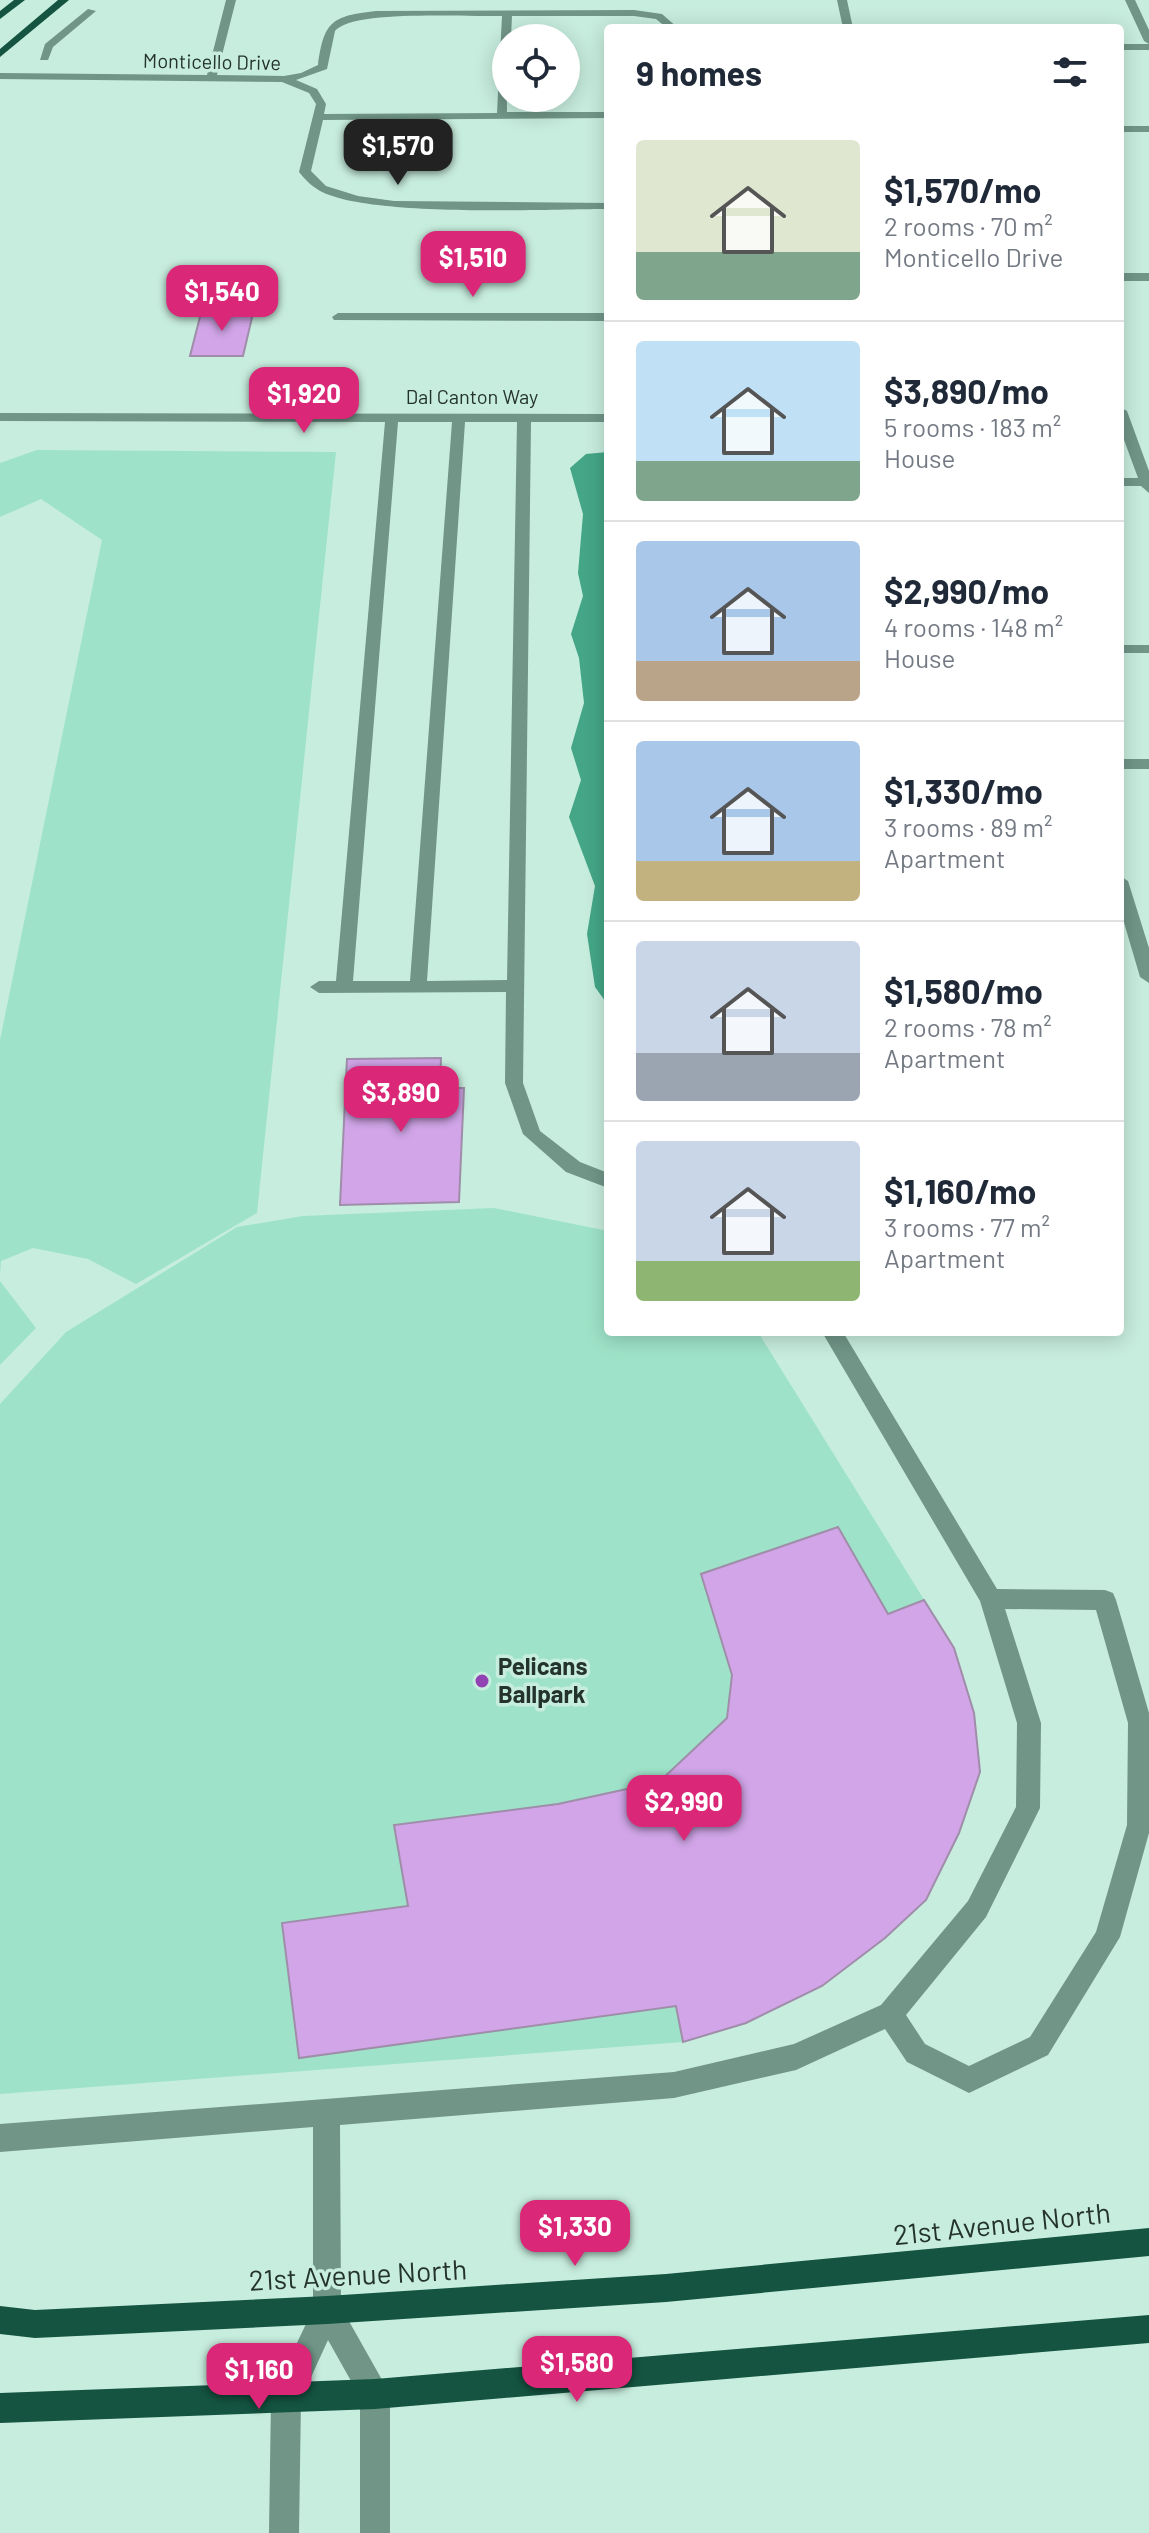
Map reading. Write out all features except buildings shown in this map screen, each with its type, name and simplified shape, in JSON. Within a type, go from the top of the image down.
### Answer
[{"type":"main road","points":[[0,16],[20,0]]},
{"type":"main road","points":[[0,54],[64,0]]},
{"type":"main road","name":"21st Avenue North","points":[[0,2320],[35,2324],[327,2310],[783,2279],[1149,2242]]},
{"type":"main road","points":[[0,2408],[375,2394],[1149,2329]]},
{"type":"street","points":[[211,78],[231,0]]},
{"type":"street","points":[[842,0],[847,24]]},
{"type":"street","points":[[1124,47],[1149,44],[1130,0]]},
{"type":"street","points":[[44,58],[49,46],[91,11]]},
{"type":"street","points":[[502,116],[507,13]]},
{"type":"street","points":[[284,79],[304,76],[323,67],[327,30],[335,23],[353,17],[634,13],[659,16],[668,24]]},
{"type":"street","name":"Monticello Drive","points":[[0,76],[284,79],[313,91],[321,104],[318,117]]},
{"type":"street","points":[[604,115],[318,117],[305,172],[322,188],[357,199],[394,204],[604,206]]},
{"type":"street","points":[[1124,129],[1149,129]]},
{"type":"street","points":[[1124,277],[1149,277]]},
{"type":"street","points":[[338,317],[604,317]]},
{"type":"street","name":"Dal Canton Way","points":[[0,417],[604,418]]},
{"type":"street","points":[[344,987],[392,417]]},
{"type":"street","points":[[418,987],[459,417]]},
{"type":"street","points":[[524,418],[514,1083],[532,1134],[573,1167],[604,1179]]},
{"type":"street","points":[[1124,419],[1143,456],[1148,485],[1124,482]]},
{"type":"street","points":[[1124,649],[1149,649]]},
{"type":"street","points":[[1124,764],[1149,764]]},
{"type":"street","points":[[1124,894],[1149,977]]},
{"type":"street","points":[[319,987],[516,986]]},
{"type":"street","points":[[0,2138],[674,2085],[796,2057],[890,2014],[977,1909],[1028,1808],[1029,1723],[991,1599],[834,1336]]},
{"type":"street","points":[[890,2014],[916,2053],[969,2080],[1039,2046],[1107,1937],[1139,1825],[1140,1723],[1105,1600],[991,1599]]},
{"type":"street","points":[[284,2533],[286,2398],[327,2310],[326,2112]]},
{"type":"street","points":[[327,2310],[375,2394],[375,2533]]},
{"type":"shaded area","points":[[37,450],[336,452],[257,1213],[136,1284],[88,1259],[33,1248],[1,1261],[0,1275],[0,1040],[102,540],[41,499],[0,517],[0,463]]},
{"type":"shaded area","points":[[604,452],[604,999],[595,987],[587,934],[595,886],[569,817],[581,780],[571,748],[584,703],[579,658],[571,634],[583,596],[578,573],[583,514],[570,468],[586,454]]},
{"type":"shaded area","name":"Pelicans Ballpark","points":[[494,1208],[604,1230],[604,1336],[760,1336],[954,1648],[974,1713],[980,1772],[959,1833],[926,1900],[885,1938],[822,1986],[746,2023],[683,2042],[0,2094],[0,1404],[66,1332],[237,1227],[303,1216]]},
{"type":"shaded area","points":[[0,1281],[36,1328],[0,1365]]},
{"type":"place","name":"Pelicans Ballpark","points":[[482,1681]]}]
